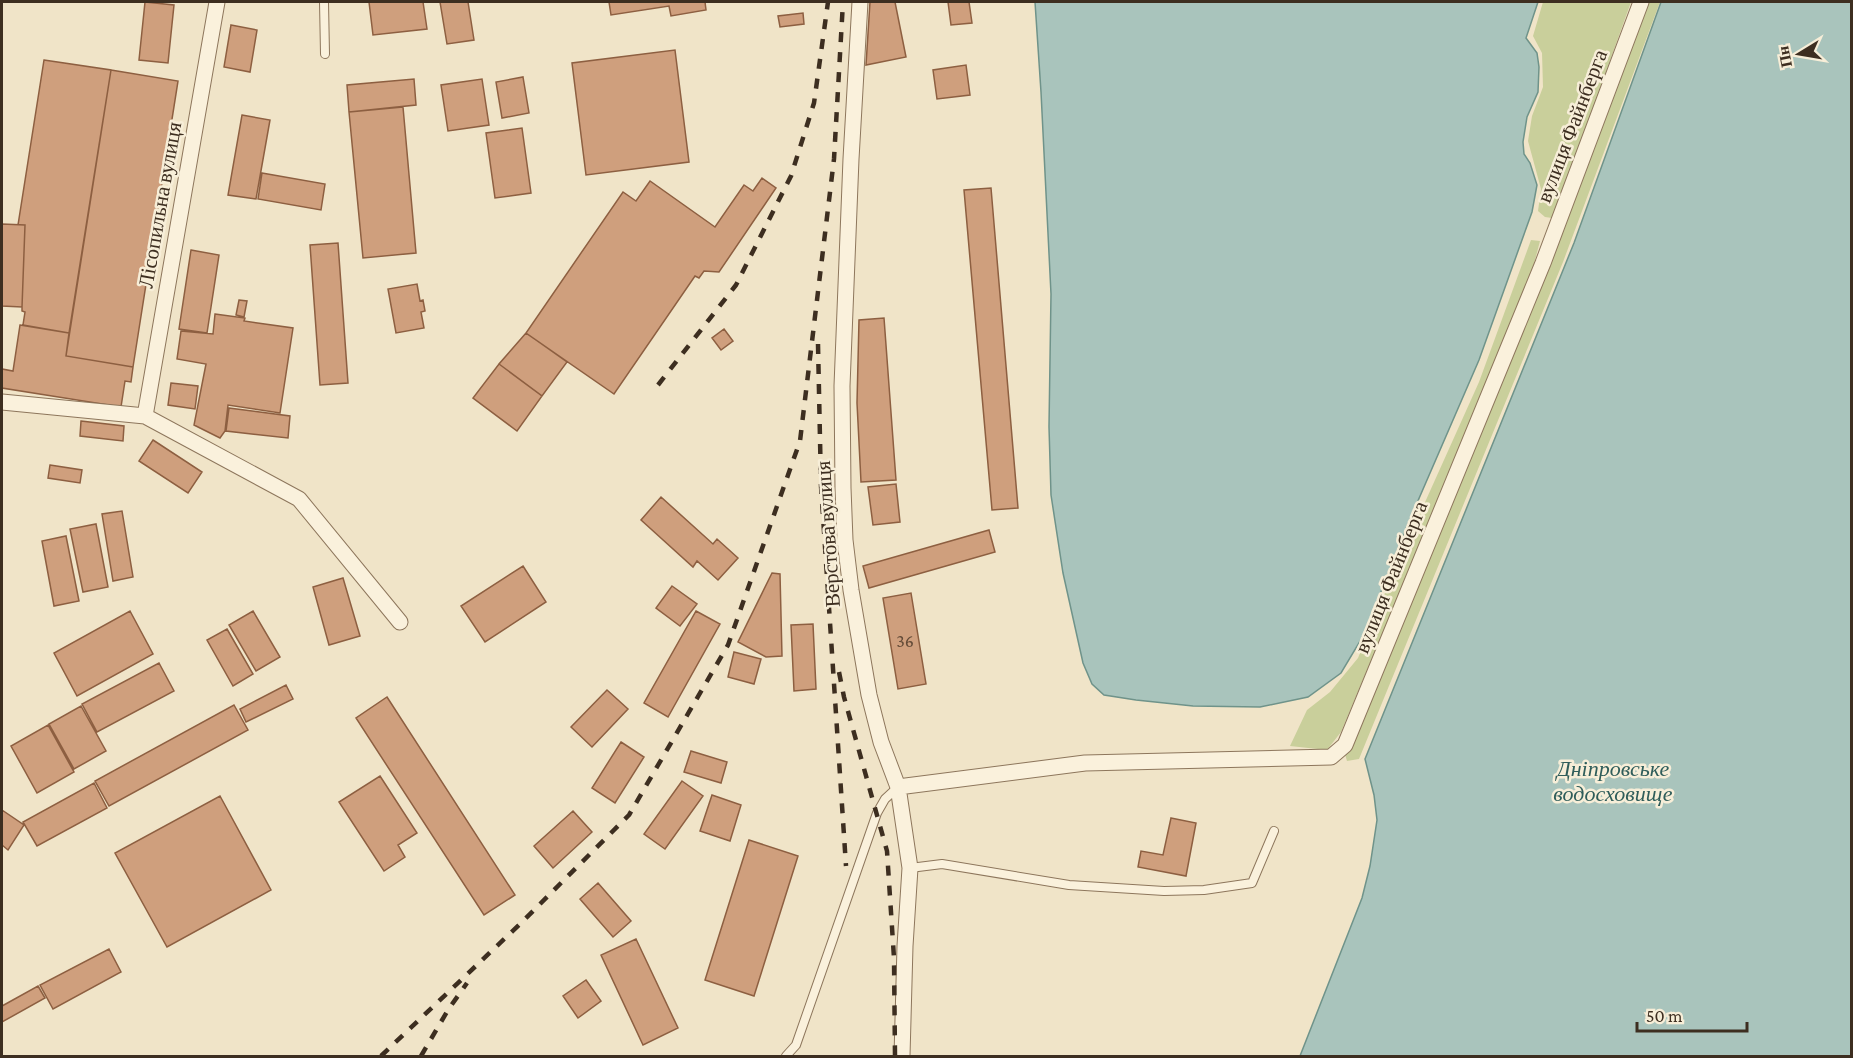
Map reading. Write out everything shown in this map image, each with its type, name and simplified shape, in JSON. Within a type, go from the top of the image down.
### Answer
[{"type":"street","name":"Лісопильна вулиця","points":[[145,416],[217,2]]},
{"type":"street","name":"Верстова вулиця","points":[[860,2],[850,159],[842,386],[845,540],[869,695],[881,742],[898,787],[910,868],[902,1056]]},
{"type":"street","name":"вулиця Файнберга","points":[[898,787],[1085,764],[1331,757],[1345,745],[1543,263],[1641,2]]},
{"type":"street","points":[[2,402],[145,416],[299,499],[400,622]]},
{"type":"lane","points":[[324,2],[325,54]]},
{"type":"lane","points":[[786,1056],[796,1045],[877,813],[885,799],[898,787]]},
{"type":"lane","points":[[910,868],[942,864],[1069,885],[1164,891],[1204,890],[1252,884],[1274,831]]},
{"type":"green space","points":[[1543,2],[1631,2],[1552,218],[1545,217],[1538,211],[1541,189],[1528,141],[1532,116],[1543,87],[1542,53],[1533,36]]},
{"type":"green space","points":[[1645,2],[1660,2],[1563,262],[1359,759],[1347,761],[1345,754]]},
{"type":"green space","points":[[1531,240],[1540,241],[1534,264],[1502,348],[1341,732],[1327,750],[1290,746],[1307,710],[1330,692],[1358,658],[1395,569],[1479,382]]},
{"type":"water","points":[[1035,2],[1538,2],[1526,38],[1537,53],[1538,92],[1527,117],[1523,142],[1524,154],[1530,163],[1537,185],[1532,212],[1479,360],[1401,540],[1365,633],[1341,673],[1308,697],[1260,707],[1193,706],[1136,700],[1104,695],[1092,684],[1083,663],[1063,573],[1051,495],[1049,427],[1051,294]]},
{"type":"water","name":"Дніпровське водосховище","points":[[1661,2],[1851,2],[1851,1056],[1300,1056],[1362,898],[1370,866],[1377,820],[1374,795],[1365,759],[1574,243]]},
{"type":"building","points":[[145,2],[174,5],[168,63],[139,60]]},
{"type":"building","points":[[369,2],[423,2],[427,29],[373,35]]},
{"type":"building","points":[[440,2],[468,2],[474,40],[447,44]]},
{"type":"building","points":[[609,2],[705,2],[706,10],[671,16],[669,6],[611,15]]},
{"type":"building","points":[[870,2],[895,2],[906,57],[866,65]]},
{"type":"building","points":[[948,2],[969,2],[972,23],[951,25]]},
{"type":"building","points":[[803,13],[804,24],[780,27],[778,16]]},
{"type":"building","points":[[231,25],[257,30],[250,72],[224,67]]},
{"type":"building","points":[[675,50],[689,162],[586,175],[572,63]]},
{"type":"building","points":[[44,60],[111,70],[69,333],[23,325],[25,225],[18,225]]},
{"type":"building","points":[[966,65],[970,95],[937,99],[933,70]]},
{"type":"building","points":[[111,70],[178,81],[133,367],[66,356]]},
{"type":"building","points":[[523,77],[529,113],[502,118],[496,82]]},
{"type":"building","points":[[414,79],[416,105],[349,112],[347,85]]},
{"type":"building","points":[[482,79],[489,125],[448,131],[441,85]]},
{"type":"building","points":[[403,107],[416,253],[363,258],[349,112]]},
{"type":"building","points":[[242,115],[270,120],[256,199],[228,195]]},
{"type":"building","points":[[522,128],[531,193],[495,198],[486,133]]},
{"type":"building","points":[[262,173],[325,184],[321,210],[258,199]]},
{"type":"building","points":[[762,178],[776,188],[719,272],[704,271],[699,278],[695,276],[614,394],[526,333],[623,192],[636,201],[650,181],[715,227],[744,185],[753,191]]},
{"type":"building","points":[[991,188],[1018,508],[992,510],[964,190]]},
{"type":"building","points":[[2,224],[25,225],[22,307],[2,306]]},
{"type":"building","points":[[338,243],[348,383],[320,385],[310,245]]},
{"type":"building","points":[[191,250],[219,255],[207,333],[179,329]]},
{"type":"building","points":[[417,284],[420,301],[423,300],[425,311],[421,312],[424,328],[396,333],[388,289]]},
{"type":"building","points":[[239,300],[247,301],[244,317],[236,315]]},
{"type":"building","points":[[215,314],[293,328],[280,413],[228,405],[225,431],[220,438],[194,425],[206,364],[177,359],[181,331],[213,334]]},
{"type":"building","points":[[884,318],[896,480],[861,482],[857,403],[859,320]]},
{"type":"building","points":[[20,325],[69,333],[66,356],[133,367],[131,382],[125,381],[121,407],[2,388],[2,369],[13,371]]},
{"type":"building","points":[[724,329],[733,341],[721,350],[712,338]]},
{"type":"building","points":[[526,333],[567,362],[542,396],[499,364]]},
{"type":"building","points":[[499,364],[542,396],[517,431],[473,398]]},
{"type":"building","points":[[171,383],[198,386],[195,409],[168,405]]},
{"type":"building","points":[[229,408],[290,416],[288,438],[226,431]]},
{"type":"building","points":[[81,421],[124,426],[123,441],[80,436]]},
{"type":"building","points":[[153,440],[202,472],[188,493],[139,461]]},
{"type":"building","points":[[50,465],[82,470],[80,483],[48,478]]},
{"type":"building","points":[[896,484],[900,522],[873,525],[868,487]]},
{"type":"building","points":[[661,497],[713,544],[717,539],[738,558],[718,580],[697,561],[693,567],[641,520]]},
{"type":"building","points":[[122,511],[133,577],[113,581],[102,514]]},
{"type":"building","points":[[96,524],[108,587],[83,592],[70,529]]},
{"type":"building","points":[[989,530],[995,552],[869,588],[863,566]]},
{"type":"building","points":[[66,536],[79,601],[54,606],[42,541]]},
{"type":"building","points":[[523,566],[546,602],[485,642],[461,606]]},
{"type":"building","points":[[772,573],[780,574],[782,656],[766,657],[738,642]]},
{"type":"building","points":[[343,578],[360,636],[329,645],[313,587]]},
{"type":"building","points":[[672,586],[697,604],[680,626],[656,608]]},
{"type":"building","points":[[911,593],[926,684],[898,689],[883,598]]},
{"type":"building","points":[[130,611],[153,654],[77,696],[54,653]]},
{"type":"building","points":[[253,611],[280,657],[256,671],[229,625]]},
{"type":"building","points":[[696,611],[720,624],[668,717],[644,703]]},
{"type":"building","points":[[813,624],[816,689],[794,691],[791,625]]},
{"type":"building","points":[[227,629],[253,674],[233,686],[207,640]]},
{"type":"building","points":[[734,652],[761,659],[754,684],[728,677]]},
{"type":"building","points":[[159,663],[174,691],[97,732],[82,704]]},
{"type":"building","points":[[286,685],[293,699],[246,722],[240,709]]},
{"type":"building","points":[[607,690],[628,709],[592,747],[571,727]]},
{"type":"building","points":[[387,697],[515,895],[484,915],[356,718]]},
{"type":"building","points":[[234,705],[248,730],[109,806],[95,781]]},
{"type":"building","points":[[81,706],[106,751],[74,769],[49,724]]},
{"type":"building","points":[[48,725],[74,772],[37,793],[11,746]]},
{"type":"building","points":[[621,742],[644,757],[615,803],[592,788]]},
{"type":"building","points":[[691,751],[727,762],[721,783],[684,772]]},
{"type":"building","points":[[380,776],[417,833],[398,845],[405,857],[384,871],[339,802]]},
{"type":"building","points":[[682,781],[703,796],[665,849],[644,834]]},
{"type":"building","points":[[94,783],[107,808],[37,846],[23,822]]},
{"type":"building","points":[[712,795],[741,805],[730,841],[700,831]]},
{"type":"building","points":[[220,796],[271,890],[167,947],[115,853]]},
{"type":"building","points":[[2,810],[24,825],[8,850],[2,845]]},
{"type":"building","points":[[573,811],[592,832],[553,868],[534,846]]},
{"type":"building","points":[[1171,818],[1196,823],[1186,876],[1138,867],[1141,851],[1163,855]]},
{"type":"building","points":[[749,840],[798,856],[754,996],[705,980]]},
{"type":"building","points":[[598,883],[631,921],[613,937],[580,899]]},
{"type":"building","points":[[636,939],[678,1028],[643,1045],[601,955]]},
{"type":"building","points":[[109,949],[121,972],[53,1009],[40,985]]},
{"type":"building","points":[[586,980],[601,1001],[578,1018],[563,996]]},
{"type":"building","points":[[38,986],[45,998],[2,1022],[2,1006]]},
{"type":"railway","points":[[658,385],[736,285],[791,176],[814,103],[828,2]]},
{"type":"railway","points":[[381,1056],[519,925],[629,815],[728,645],[800,441],[834,159],[843,2]]},
{"type":"railway","points":[[818,344],[821,486],[846,866]]},
{"type":"railway","points":[[839,672],[887,851],[894,958],[895,1056]]},
{"type":"railway","points":[[421,1056],[467,983]]}]
